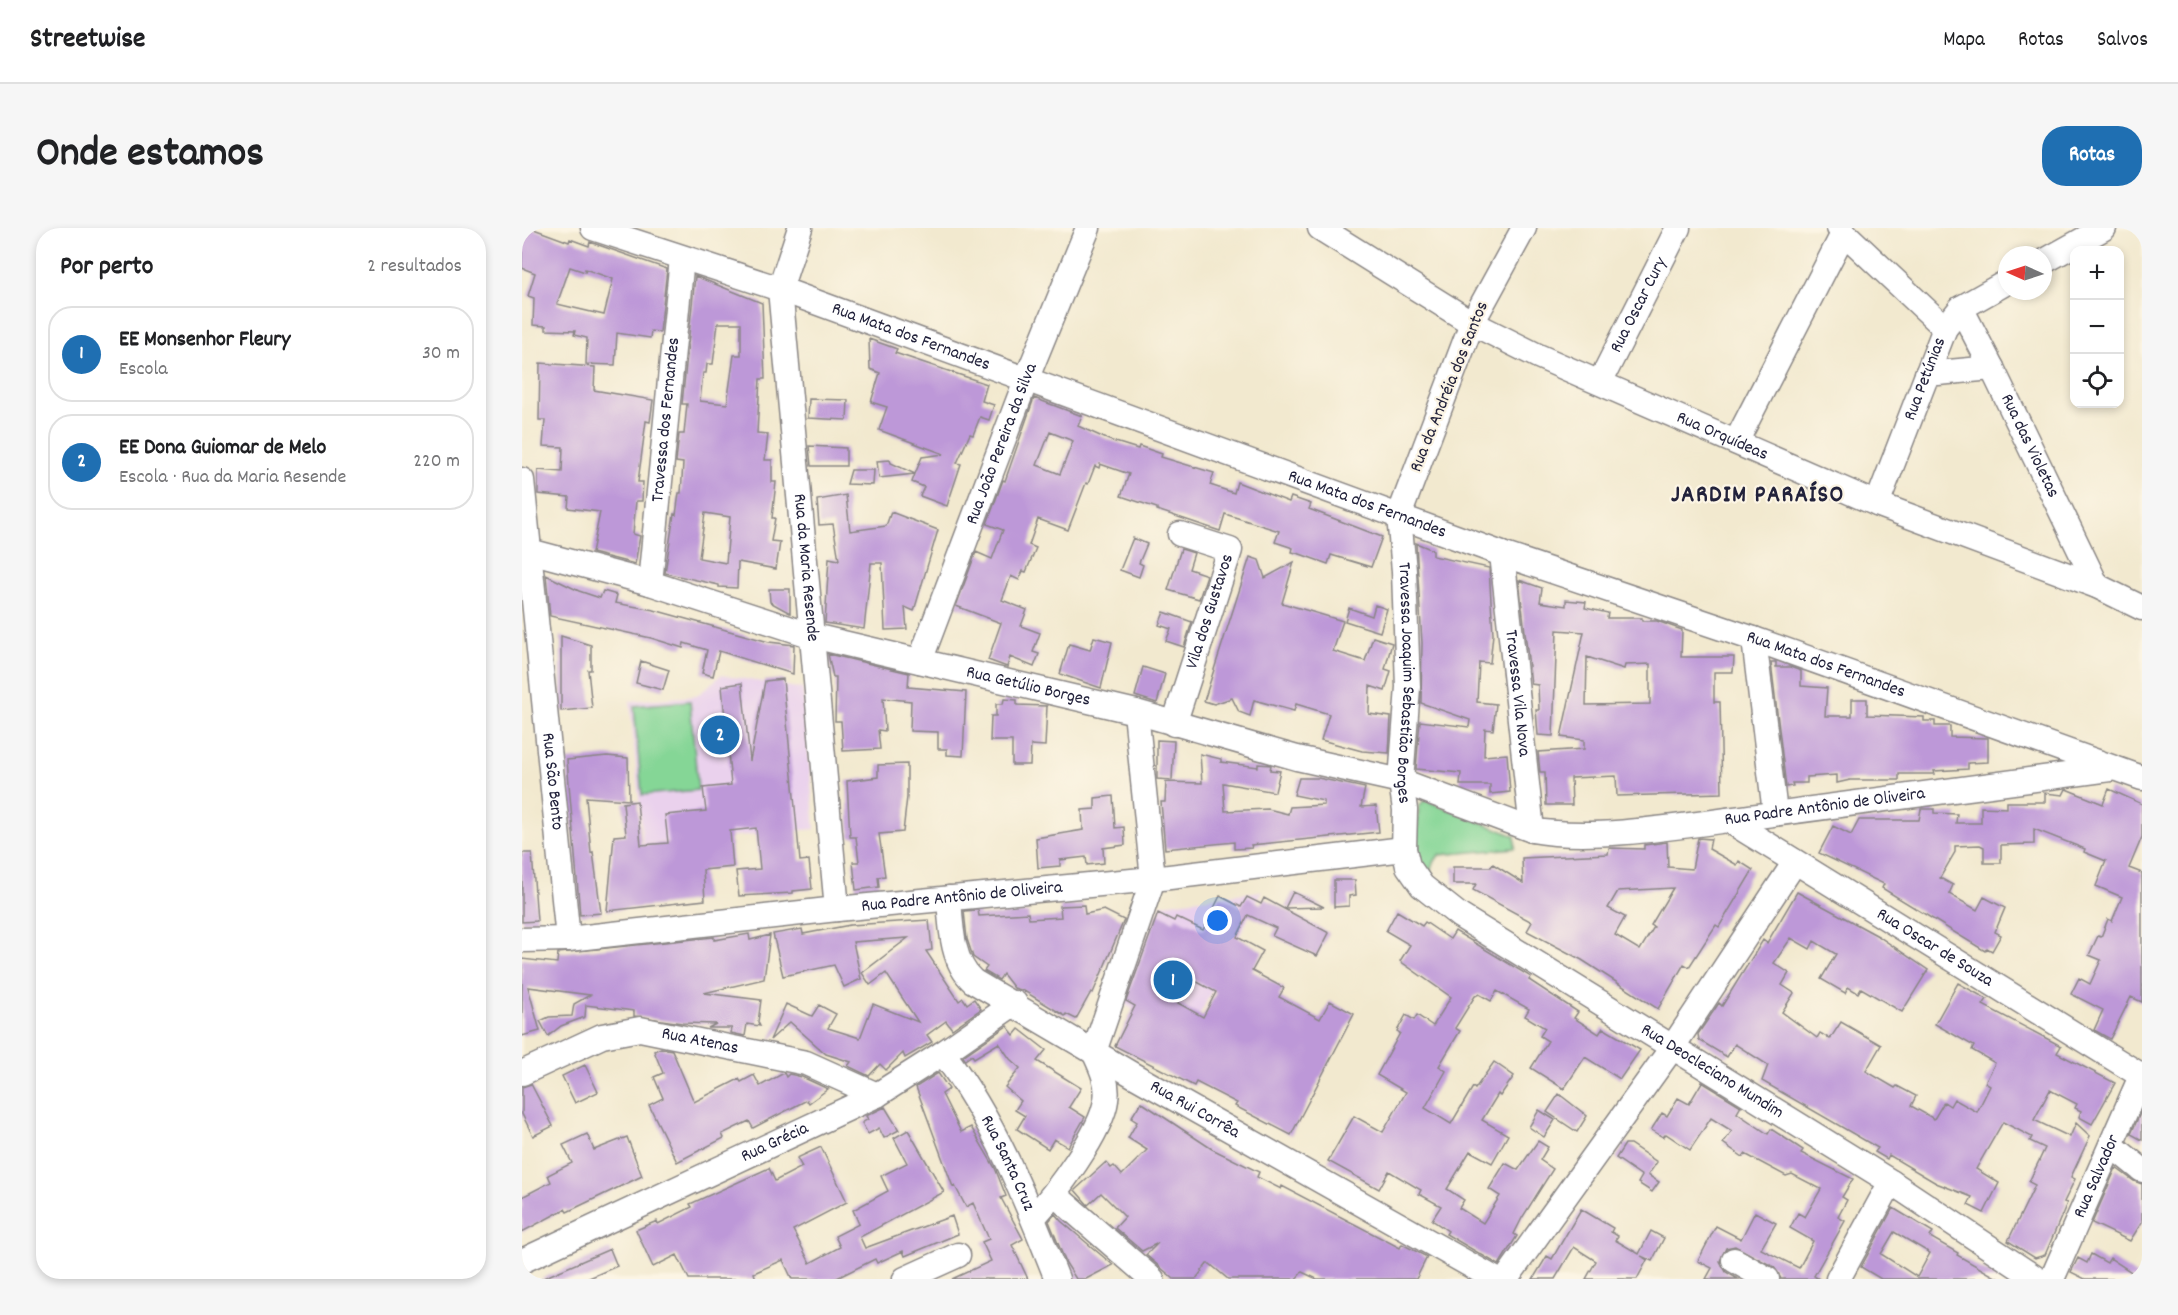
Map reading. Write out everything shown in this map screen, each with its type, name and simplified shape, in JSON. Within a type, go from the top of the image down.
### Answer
[{"type":"street","name":"Rua Mata dos Fernandes","points":[[593,228],[780,289],[1502,554],[1754,639],[2142,778]]},
{"type":"street","name":"Rua da Maria Resende","points":[[800,228],[780,289],[837,909]]},
{"type":"street","name":"Rua João Pereira da Silva","points":[[920,661],[1026,380],[1088,228]]},
{"type":"street","name":"Rua da Andréia dos Santos","points":[[1398,516],[1473,322],[1524,228]]},
{"type":"street","name":"Rua Oscar Cury","points":[[1600,382],[1678,228]]},
{"type":"street","points":[[2052,257],[2104,228]]},
{"type":"street","points":[[1736,442],[1841,231],[1945,328]]},
{"type":"street","name":"Rua Orquídeas","points":[[1336,232],[1473,322],[1600,382],[1877,504],[2097,586],[2142,608]]},
{"type":"street","name":"Travessa dos Fernandes","points":[[650,583],[682,258]]},
{"type":"street","name":"Rua Petúnias","points":[[1877,504],[1945,328],[1960,308],[1998,287]]},
{"type":"street","name":"Rua das Violetas","points":[[1960,308],[1992,368],[2097,586]]},
{"type":"street","points":[[1927,374],[1992,368]]},
{"type":"street","name":"Rua São Bento","points":[[522,480],[525,550],[568,939]]},
{"type":"street","name":"Travessa Joaquim Sebastião Borges","points":[[1398,516],[1404,571],[1408,687],[1401,781],[1406,810],[1404,849]]},
{"type":"street","name":"Vila dos Gustavos","points":[[1174,724],[1230,550],[1180,534]]},
{"type":"street","name":"Rua Getúlio Borges","points":[[525,550],[650,583],[813,636],[1136,712],[1297,758],[1401,781],[1532,830]]},
{"type":"street","name":"Travessa Vila Nova","points":[[1502,554],[1532,830]]},
{"type":"street","points":[[1754,639],[1775,813]]},
{"type":"street","points":[[1033,1218],[1054,1194],[1099,1121],[1106,1101],[1106,1081],[1094,1052],[1153,879],[1136,712]]},
{"type":"street","name":"Rua Padre Antônio de Oliveira","points":[[1532,830],[1552,834],[1589,833],[1728,820],[2116,768]]},
{"type":"street","name":"Rua Oscar de Souza","points":[[1728,820],[2142,1075]]},
{"type":"street","name":"Rua Padre Antônio de Oliveira","points":[[522,940],[568,939],[837,909],[1153,879],[1404,849]]},
{"type":"street","name":"Rua Deocleciano Mundim","points":[[1404,849],[1408,866],[1432,897],[1891,1182],[2037,1279]]},
{"type":"street","points":[[1506,1279],[1672,1048],[1796,862]]},
{"type":"street","name":"Rua Rui Corrêa","points":[[949,898],[952,934],[961,965],[968,975],[1094,1052],[1496,1279]]},
{"type":"street","name":"Rua Grécia","points":[[522,1261],[878,1095],[1015,1003]]},
{"type":"street","name":"Rua Atenas","points":[[522,1073],[602,1036],[640,1029],[806,1063],[878,1095]]},
{"type":"street","name":"Rua Santa Cruz","points":[[943,1053],[987,1116],[1033,1218],[1057,1279]]},
{"type":"street","name":"Rua Salvador","points":[[2052,1279],[2142,1075]]},
{"type":"street","points":[[2111,1145],[2142,1170]]},
{"type":"street","points":[[1838,1279],[1891,1182]]},
{"type":"street","points":[[1054,1194],[1152,1279]]},
{"type":"street","points":[[906,1279],[958,1255]]},
{"type":"street","points":[[1734,1260],[1767,1279]]},
{"type":"shaded area","points":[[721,675],[803,689],[815,829],[643,844],[630,701],[697,696]]},
{"type":"shaded area","points":[[1262,891],[1188,1038],[1119,1002],[1162,904]]},
{"type":"green space","points":[[690,701],[698,790],[642,795],[634,706]]},
{"type":"green space","points":[[1425,800],[1515,836],[1515,848],[1439,855],[1431,867],[1432,880],[1421,863],[1417,845],[1419,806]]},
{"type":"building","points":[[522,228],[531,228],[569,242],[570,239],[589,246],[590,242],[667,269],[660,332],[651,331],[650,338],[617,333],[615,365],[586,364],[587,338],[574,335],[575,331],[546,330],[546,326],[533,325],[534,298],[528,296],[535,273],[522,268]],"holes":[[[570,267],[585,272],[585,269],[613,279],[604,315],[557,304]]]},
{"type":"building","points":[[695,276],[762,303],[765,379],[760,379],[757,433],[768,434],[765,460],[772,460],[772,482],[776,482],[772,518],[775,518],[771,541],[780,542],[776,569],[738,562],[737,588],[719,587],[719,585],[665,573],[674,514],[676,515],[679,493],[681,493],[683,463],[676,462],[679,434],[684,434],[687,404],[682,404]],"holes":[[[718,323],[741,323],[741,355],[734,355],[727,404],[700,401],[703,373],[706,373],[707,364],[713,364]],[[705,513],[730,517],[726,563],[699,558]]]},
{"type":"building","points":[[869,339],[897,349],[895,353],[987,384],[982,401],[994,405],[989,420],[980,417],[973,435],[970,434],[957,463],[961,464],[947,506],[920,496],[924,487],[912,482],[922,457],[944,454],[879,430],[887,407],[871,402],[880,373],[870,369]]},
{"type":"building","points":[[540,363],[595,367],[594,390],[653,400],[650,422],[646,421],[638,482],[643,482],[642,501],[636,501],[633,534],[640,536],[635,564],[592,553],[600,512],[568,508],[569,497],[538,494],[538,470],[562,472],[563,447],[543,446],[545,420],[539,420]]},
{"type":"building","points":[[1034,398],[1082,416],[1078,426],[1109,440],[1138,449],[1139,446],[1162,454],[1161,457],[1214,473],[1210,485],[1234,493],[1237,482],[1289,502],[1291,497],[1311,504],[1309,509],[1382,537],[1371,567],[1331,555],[1328,564],[1292,552],[1293,548],[1275,542],[1279,531],[1225,514],[1220,531],[1121,496],[1129,474],[1100,464],[1099,468],[1095,466],[1088,484],[1086,483],[1068,530],[1038,519],[1029,545],[1036,548],[1026,572],[1023,571],[1019,580],[1011,576],[1002,600],[1027,610],[1021,626],[1040,633],[1033,652],[1039,654],[1034,667],[1010,657],[1007,667],[988,660],[1001,623],[956,606],[976,552],[992,559],[1003,530],[987,524],[1003,480],[1005,481]],"holes":[[[1050,432],[1073,441],[1060,474],[1037,465]]]},
{"type":"building","points":[[809,399],[848,400],[847,420],[808,418]]},
{"type":"building","points":[[809,446],[846,448],[846,466],[811,466]]},
{"type":"building","points":[[890,460],[891,463],[915,474],[879,478],[877,461]]},
{"type":"building","points":[[851,470],[874,470],[873,485],[847,484]]},
{"type":"building","points":[[846,495],[850,531],[886,526],[891,512],[938,530],[914,611],[905,607],[907,629],[885,630],[882,563],[871,563],[864,629],[825,623],[829,558],[839,560],[833,524],[819,525],[817,500]]},
{"type":"building","points":[[1133,538],[1147,544],[1139,563],[1143,565],[1139,577],[1120,570]]},
{"type":"building","points":[[1416,543],[1433,550],[1433,556],[1489,568],[1493,634],[1490,663],[1479,662],[1477,702],[1496,704],[1493,730],[1485,729],[1484,756],[1507,754],[1510,792],[1490,794],[1490,785],[1460,785],[1461,773],[1416,769],[1420,721],[1469,727],[1470,720],[1421,703],[1422,643]]},
{"type":"building","points":[[1181,549],[1194,553],[1189,569],[1207,575],[1199,599],[1168,590]]},
{"type":"building","points":[[1250,557],[1259,560],[1265,578],[1294,562],[1282,603],[1343,621],[1333,651],[1365,661],[1373,637],[1392,643],[1385,669],[1391,671],[1385,691],[1370,686],[1369,714],[1391,717],[1389,753],[1362,751],[1321,740],[1329,714],[1296,704],[1294,711],[1254,700],[1250,716],[1239,712],[1232,698],[1214,704],[1204,701]]},
{"type":"building","points":[[546,575],[600,598],[603,591],[617,595],[615,603],[654,610],[769,642],[794,645],[793,674],[719,651],[713,676],[702,673],[707,650],[684,643],[683,648],[651,638],[550,616]]},
{"type":"building","points":[[1519,580],[1542,588],[1540,602],[1566,606],[1566,600],[1586,602],[1585,608],[1608,613],[1607,618],[1642,618],[1642,621],[1657,621],[1682,630],[1681,657],[1734,657],[1733,672],[1714,672],[1714,702],[1720,702],[1722,793],[1617,796],[1616,776],[1571,778],[1572,805],[1546,805],[1545,772],[1540,772],[1538,752],[1584,749],[1584,740],[1561,737],[1584,632],[1557,630],[1553,736],[1538,735],[1536,710],[1539,710],[1538,685],[1531,684]],"holes":[[[1587,657],[1624,669],[1625,665],[1650,664],[1650,704],[1586,705]]]},
{"type":"building","points":[[769,589],[790,589],[790,613],[770,602]]},
{"type":"building","points":[[1375,605],[1387,609],[1380,632],[1345,621],[1349,608],[1372,616]]},
{"type":"building","points":[[1164,612],[1192,622],[1184,647],[1166,641],[1171,629],[1159,625]]},
{"type":"building","points":[[561,636],[591,645],[591,670],[588,670],[592,708],[561,711]]},
{"type":"building","points":[[1094,637],[1112,642],[1101,688],[1060,674],[1069,644],[1090,650]]},
{"type":"building","points":[[828,654],[909,673],[908,687],[966,692],[963,756],[947,755],[947,749],[938,749],[938,732],[910,731],[911,701],[883,698],[885,731],[878,730],[880,749],[843,751],[841,721],[835,721],[836,677],[833,677]]},
{"type":"building","points":[[641,661],[669,670],[663,690],[636,683]]},
{"type":"building","points":[[1771,662],[1776,662],[1776,667],[1790,667],[1801,671],[1801,686],[1827,688],[1825,716],[1852,716],[1852,699],[1867,699],[1867,715],[1924,717],[1924,721],[1935,721],[1935,726],[1950,726],[1950,737],[1988,738],[1988,762],[1968,763],[1968,769],[1934,771],[1935,774],[1899,774],[1899,780],[1850,780],[1837,783],[1837,775],[1807,777],[1807,783],[1792,783],[1793,786],[1786,787]]},
{"type":"building","points":[[1143,667],[1165,674],[1157,703],[1135,696]]},
{"type":"building","points":[[783,679],[800,861],[809,860],[812,889],[793,891],[793,893],[739,896],[736,871],[760,869],[756,828],[730,831],[733,867],[703,870],[705,900],[607,911],[614,836],[626,835],[623,803],[637,801],[641,845],[668,843],[665,815],[706,811],[703,788],[731,785],[722,686],[742,683],[750,761],[765,681]]},
{"type":"building","points":[[1004,699],[1017,700],[1017,705],[1047,706],[1045,746],[1031,745],[1030,765],[1012,765],[1012,741],[990,741],[991,716],[996,716],[996,704],[1003,704]]},
{"type":"building","points":[[1157,740],[1174,741],[1172,780],[1157,779]]},
{"type":"building","points":[[1200,754],[1221,759],[1221,762],[1258,767],[1258,764],[1271,765],[1270,770],[1280,771],[1275,792],[1223,783],[1225,811],[1268,809],[1288,814],[1290,807],[1324,805],[1324,801],[1294,795],[1299,778],[1318,778],[1365,788],[1361,807],[1376,806],[1379,832],[1251,845],[1252,848],[1234,849],[1234,842],[1165,849],[1161,802],[1165,802],[1166,782],[1202,783]]},
{"type":"building","points":[[607,756],[628,758],[629,800],[586,797],[591,853],[593,852],[601,913],[580,915],[567,760]]},
{"type":"building","points":[[907,764],[907,797],[903,832],[879,834],[885,876],[878,877],[879,887],[856,890],[853,862],[859,862],[856,837],[850,837],[847,781],[878,777],[878,765]]},
{"type":"building","points":[[2066,789],[2103,804],[2109,789],[2142,804],[2142,837],[2129,868],[2142,873],[2142,1002],[2131,997],[2110,1039],[2094,1030],[2103,1010],[2071,994],[2079,978],[2090,984],[2101,960],[2089,955],[2098,936],[2101,937],[2108,919],[2112,921],[2122,897],[2096,886],[2106,861],[2084,852],[2085,849],[2034,829],[2034,844],[2001,845],[2001,863],[1984,863],[1984,847],[1980,845],[1955,846],[1955,852],[1940,878],[1953,885],[1949,894],[1977,910],[1984,897],[2005,908],[1995,932],[2001,935],[1992,951],[1987,948],[1985,951],[1882,888],[1884,884],[1819,853],[1833,826],[1851,835],[1859,820],[1919,820],[1921,809],[1934,809],[1934,813],[1957,814],[1956,823],[1981,823],[1981,807],[2007,808],[2007,802],[2045,802],[2045,793],[2063,795]]},
{"type":"building","points":[[1113,796],[1115,828],[1124,827],[1125,845],[1103,848],[1104,863],[1087,865],[1086,857],[1060,860],[1060,866],[1038,868],[1036,838],[1083,830],[1082,810],[1095,809],[1095,798]]},
{"type":"building","points":[[1698,838],[1711,839],[1709,849],[1737,865],[1739,861],[1753,870],[1719,927],[1716,925],[1689,967],[1684,964],[1658,1009],[1582,960],[1527,931],[1532,922],[1473,890],[1476,884],[1453,884],[1453,867],[1491,867],[1493,864],[1523,883],[1522,858],[1608,854],[1609,848],[1644,849],[1644,845],[1667,842],[1668,867],[1692,869]],"holes":[[[1673,888],[1651,925],[1654,927],[1640,950],[1615,935],[1625,917],[1608,908],[1618,891]]]},
{"type":"building","points":[[522,853],[532,853],[537,921],[522,922]]},
{"type":"building","points":[[1334,880],[1355,880],[1356,895],[1349,896],[1349,906],[1334,907]]},
{"type":"building","points":[[1293,892],[1324,907],[1285,908]]},
{"type":"building","points":[[1797,892],[1878,936],[1928,970],[1902,1012],[1861,988],[1858,993],[1848,987],[1845,993],[1821,979],[1836,954],[1814,941],[1810,949],[1791,938],[1774,963],[1789,973],[1782,985],[1794,993],[1782,1012],[1817,1038],[1820,1033],[1830,1039],[1841,1022],[1881,1045],[1866,1071],[1895,1088],[1897,1086],[1916,1096],[1911,1106],[1934,1119],[1944,1102],[1950,1106],[1954,1099],[1977,1112],[1990,1086],[1985,1083],[1995,1063],[1972,1050],[1974,1046],[1935,1024],[1958,983],[1987,999],[1983,1005],[2061,1046],[2057,1053],[2115,1083],[2092,1124],[2079,1117],[2081,1111],[2075,1108],[2077,1104],[2050,1090],[2034,1120],[2070,1137],[2076,1123],[2090,1136],[2071,1177],[2075,1179],[2064,1202],[2067,1203],[2045,1255],[2035,1258],[2008,1241],[2035,1185],[2029,1182],[2045,1148],[2030,1141],[2032,1137],[2003,1122],[1976,1169],[1999,1183],[1984,1213],[1968,1205],[1972,1197],[1936,1183],[1889,1155],[1887,1159],[1875,1152],[1878,1148],[1762,1081],[1768,1065],[1735,1044],[1727,1057],[1699,1040],[1698,1034],[1719,1003],[1722,1006],[1763,940],[1767,943]]},
{"type":"building","points":[[1220,896],[1241,907],[1247,897],[1261,904],[1264,898],[1329,933],[1317,956],[1272,936],[1276,928],[1248,915],[1237,937],[1263,951],[1252,971],[1284,988],[1279,997],[1320,1019],[1330,1001],[1354,1014],[1291,1135],[1235,1106],[1237,1103],[1196,1082],[1194,1086],[1115,1046],[1135,1006],[1126,1001],[1158,913],[1174,921],[1176,917],[1203,930]],"holes":[[[1173,969],[1216,992],[1203,1017],[1160,993]]]},
{"type":"building","points":[[1084,905],[1085,914],[1104,910],[1124,920],[1093,993],[1091,992],[1076,1019],[1066,1014],[1065,1016],[1024,991],[1014,988],[1003,974],[999,980],[984,971],[987,967],[973,957],[967,939],[964,911],[978,910],[979,916],[1028,913],[1029,919],[1061,917],[1060,906]]},
{"type":"building","points":[[1397,911],[1422,926],[1425,922],[1450,939],[1455,931],[1531,977],[1529,980],[1578,1012],[1574,1018],[1599,1034],[1603,1028],[1640,1050],[1620,1079],[1585,1057],[1564,1089],[1531,1068],[1548,1041],[1540,1036],[1545,1028],[1525,1016],[1529,1009],[1497,991],[1491,1001],[1479,994],[1475,996],[1455,1028],[1460,1031],[1439,1066],[1446,1071],[1425,1108],[1451,1124],[1473,1087],[1475,1089],[1494,1062],[1514,1076],[1500,1096],[1498,1094],[1482,1120],[1508,1135],[1492,1163],[1470,1151],[1447,1189],[1464,1200],[1459,1208],[1483,1223],[1500,1196],[1489,1189],[1505,1163],[1518,1170],[1538,1141],[1548,1147],[1540,1160],[1553,1169],[1522,1218],[1514,1234],[1517,1236],[1499,1265],[1446,1234],[1448,1231],[1432,1220],[1441,1206],[1419,1194],[1421,1190],[1389,1171],[1379,1189],[1328,1161],[1354,1116],[1383,1132],[1406,1092],[1377,1075],[1400,1033],[1397,1031],[1406,1015],[1414,1020],[1417,1015],[1433,1026],[1451,997],[1400,961],[1410,945],[1386,931]]},
{"type":"building","points":[[929,920],[932,950],[926,951],[959,1001],[963,998],[967,1004],[974,999],[981,1009],[952,1029],[946,1021],[927,1035],[932,1042],[905,1058],[903,1053],[886,1070],[880,1064],[869,1076],[848,1066],[851,1062],[826,1054],[790,1022],[770,1040],[786,1004],[812,1016],[819,1005],[836,1014],[828,1028],[860,1038],[873,1004],[918,1022],[886,973],[870,985],[862,973],[908,938],[853,942],[861,979],[844,987],[834,965],[783,976],[773,934],[802,929],[803,934],[850,925]]},
{"type":"building","points":[[749,934],[750,940],[770,935],[764,979],[704,993],[761,1000],[758,1022],[760,1026],[747,1024],[745,1036],[731,1033],[732,1028],[708,1028],[716,1024],[682,1023],[634,1016],[634,1011],[586,1005],[585,1017],[561,1026],[548,1036],[540,1021],[549,1017],[572,1016],[574,1004],[590,995],[528,987],[540,1031],[522,1036],[522,959],[557,963],[558,953],[714,937],[714,940]]},
{"type":"building","points":[[1007,1026],[1014,1035],[1019,1029],[1046,1050],[1037,1061],[1081,1088],[1069,1107],[1085,1117],[1068,1147],[1054,1139],[1048,1149],[1017,1129],[1025,1116],[1015,1110],[1021,1101],[1005,1087],[1020,1068],[1010,1059],[999,1043],[974,1058],[972,1055],[965,1060],[963,1056]]},
{"type":"building","points":[[661,1048],[672,1050],[694,1102],[739,1079],[741,1082],[754,1075],[760,1086],[784,1073],[786,1077],[789,1074],[802,1077],[828,1089],[809,1103],[807,1100],[753,1128],[749,1121],[722,1134],[724,1138],[677,1162],[649,1105],[663,1098],[654,1077],[663,1073],[654,1051]]},
{"type":"building","points":[[585,1065],[598,1092],[575,1103],[562,1076]]},
{"type":"building","points":[[938,1073],[949,1089],[942,1094],[961,1132],[971,1127],[995,1168],[1006,1196],[1001,1198],[1023,1239],[1012,1245],[1028,1279],[952,1279],[991,1261],[982,1242],[989,1239],[973,1203],[966,1207],[955,1186],[953,1187],[916,1087]]},
{"type":"building","points":[[1702,1082],[1741,1106],[1737,1113],[1768,1134],[1771,1129],[1803,1150],[1801,1153],[1853,1179],[1842,1197],[1847,1200],[1838,1217],[1845,1221],[1814,1276],[1819,1279],[1781,1279],[1774,1267],[1735,1246],[1726,1248],[1720,1261],[1726,1272],[1738,1279],[1706,1279],[1712,1268],[1698,1261],[1716,1226],[1741,1239],[1755,1212],[1776,1223],[1761,1249],[1799,1268],[1813,1241],[1790,1228],[1798,1213],[1805,1217],[1821,1189],[1792,1174],[1786,1176],[1745,1154],[1743,1157],[1723,1143],[1732,1131],[1711,1118],[1690,1150],[1666,1134],[1663,1137],[1651,1130],[1662,1113],[1667,1116],[1678,1098],[1689,1104]]},
{"type":"building","points":[[531,1084],[553,1126],[533,1136],[522,1114],[522,1087]]},
{"type":"building","points":[[1559,1094],[1587,1116],[1577,1132],[1547,1112]]},
{"type":"building","points":[[1141,1102],[1212,1149],[1259,1172],[1257,1177],[1281,1189],[1282,1186],[1400,1248],[1402,1244],[1427,1257],[1416,1279],[1317,1279],[1302,1272],[1296,1279],[1228,1279],[1207,1264],[1196,1279],[1174,1279],[1146,1255],[1158,1243],[1142,1251],[1115,1228],[1125,1217],[1101,1193],[1088,1205],[1075,1190],[1106,1162],[1111,1168],[1114,1166],[1122,1175],[1147,1150],[1128,1138],[1137,1122],[1131,1118]]},
{"type":"building","points":[[885,1107],[899,1130],[884,1138],[879,1128],[868,1134],[862,1123],[868,1119],[866,1116]]},
{"type":"building","points":[[2142,1109],[2142,1140],[2131,1134]]},
{"type":"building","points":[[1539,1110],[1555,1120],[1544,1137],[1529,1127]]},
{"type":"building","points":[[908,1130],[944,1192],[860,1237],[865,1248],[952,1216],[958,1234],[905,1256],[903,1251],[877,1263],[875,1259],[835,1279],[792,1279],[783,1260],[754,1273],[756,1279],[689,1279],[677,1255],[653,1267],[636,1230],[657,1221],[658,1224],[692,1207],[690,1204],[769,1168],[775,1181],[802,1167],[797,1158],[821,1147],[847,1202],[793,1230],[810,1263],[840,1247],[835,1236],[859,1224],[853,1210],[888,1191],[881,1176],[907,1163],[894,1138]]},
{"type":"building","points":[[587,1134],[594,1150],[627,1137],[642,1176],[567,1212],[565,1209],[522,1232],[522,1197],[551,1182],[548,1175],[572,1163],[563,1145]]},
{"type":"building","points":[[1625,1144],[1630,1144],[1657,1162],[1648,1175],[1659,1182],[1652,1192],[1638,1183],[1642,1176],[1616,1158]]},
{"type":"building","points":[[2116,1168],[2142,1184],[2142,1222],[2130,1241],[2092,1223]]},
{"type":"building","points":[[1893,1208],[1933,1232],[1930,1237],[1999,1279],[1881,1279],[1861,1267]],"holes":[[[1894,1232],[1930,1253],[1917,1277],[1881,1254]]]},
{"type":"building","points":[[1581,1209],[1613,1228],[1611,1232],[1618,1236],[1615,1240],[1639,1254],[1651,1231],[1664,1238],[1652,1261],[1641,1256],[1647,1260],[1637,1279],[1586,1279],[1596,1261],[1574,1247],[1555,1279],[1533,1279],[1547,1256],[1552,1259]]},
{"type":"building","points":[[1055,1214],[1113,1265],[1086,1279],[1076,1279],[1066,1263],[1049,1221]]},
{"type":"building","points":[[610,1249],[617,1266],[587,1279],[541,1279]]},
{"type":"building","points":[[2091,1254],[2107,1263],[2110,1258],[2142,1279],[2085,1279],[2071,1272],[2078,1258],[2087,1263]]},
{"type":"place","name":"EE Dona Guiomar de Melo","points":[[720,735]]},
{"type":"place","name":"EE Monsenhor Fleury","points":[[1173,980]]},
{"type":"district","name":"JARDIM PARAÍSO","points":[[1758,496]]}]
